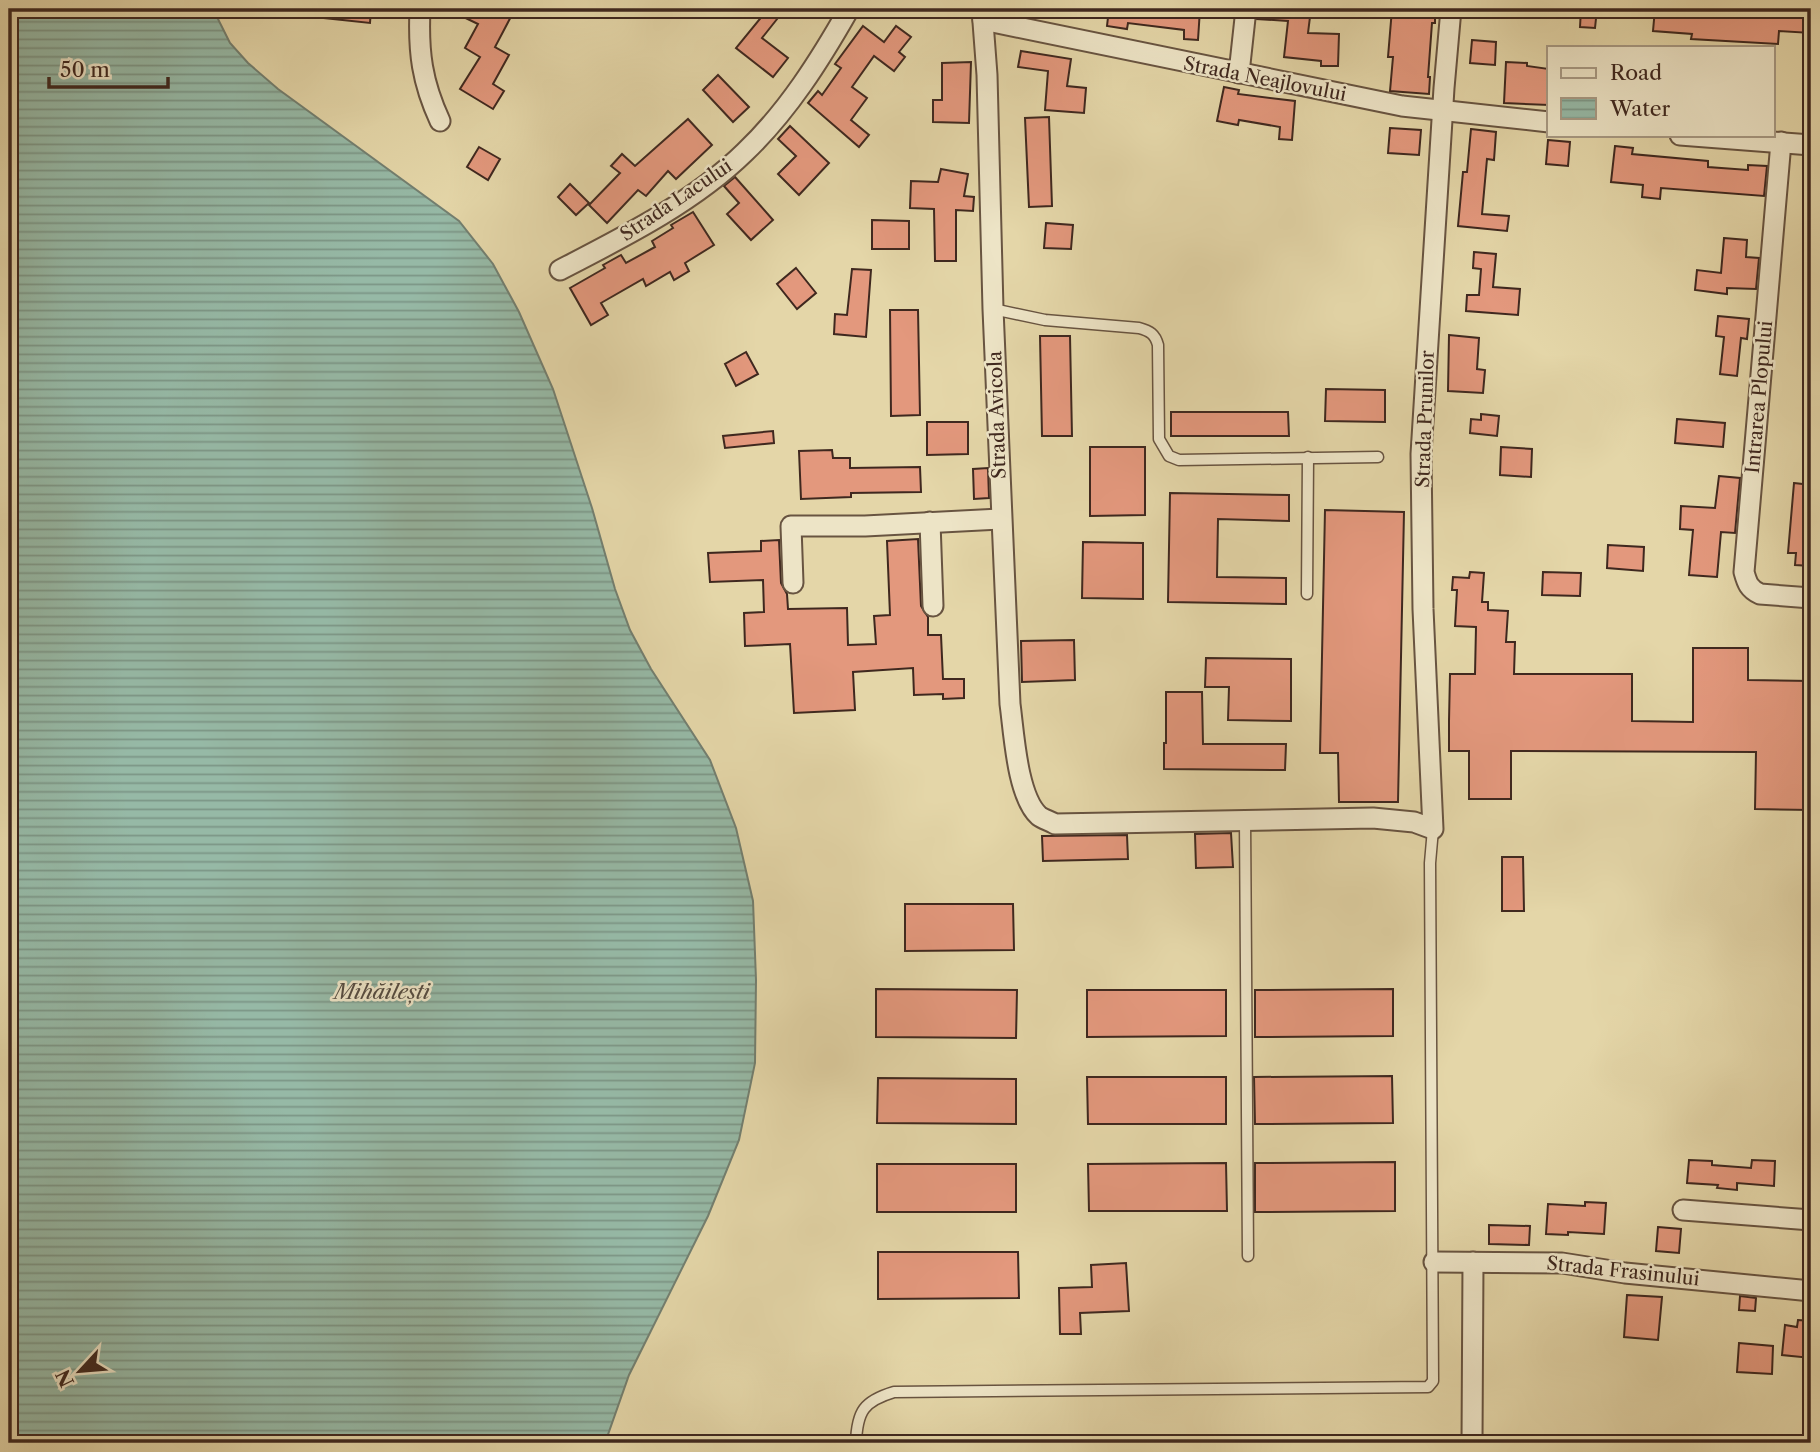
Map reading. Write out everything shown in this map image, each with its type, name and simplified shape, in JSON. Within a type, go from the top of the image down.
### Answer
[{"type":"street","points":[[420,9],[420,59],[427,88],[440,121]]},
{"type":"street","name":"Strada Lacului","points":[[560,270],[677,204],[715,178],[744,153],[792,98],[849,9]]},
{"type":"street","points":[[1239,73],[1246,9]]},
{"type":"street","name":"Strada Prunilor","points":[[1433,829],[1423,609],[1421,454],[1442,111],[1451,9]]},
{"type":"street","name":"Strada Neajlovului","points":[[983,15],[1239,73],[1402,106],[1547,122]]},
{"type":"street","name":"Strada Avicola","points":[[983,15],[988,88],[1000,519],[1010,704],[1017,760],[1025,793],[1039,816],[1055,824],[1245,820]]},
{"type":"street","points":[[1694,136],[1811,145]]},
{"type":"street","name":"Intrarea Plopului","points":[[1781,142],[1744,572],[1746,583],[1760,594],[1811,598]]},
{"type":"street","points":[[793,583],[791,526],[864,526],[1000,519]]},
{"type":"street","points":[[930,522],[933,606]]},
{"type":"street","points":[[1245,820],[1373,818],[1415,822],[1433,829]]},
{"type":"street","points":[[1683,1210],[1811,1220]]},
{"type":"street","name":"Strada Frasinului","points":[[1434,1262],[1562,1263],[1811,1291]]},
{"type":"street","points":[[1472,1443],[1473,1262]]},
{"type":"lane","points":[[993,309],[1045,320],[1139,328],[1156,336],[1160,439],[1169,456],[1179,460],[1378,457]]},
{"type":"lane","points":[[1307,594],[1308,457]]},
{"type":"lane","points":[[1245,820],[1248,1256]]},
{"type":"lane","points":[[856,1443],[861,1411],[873,1399],[894,1392],[1428,1387],[1433,1381],[1430,863],[1433,829]]},
{"type":"water","name":"Mihăilești","points":[[9,9],[213,9],[230,43],[278,89],[459,221],[493,264],[519,312],[553,389],[630,630],[651,669],[710,760],[736,828],[753,901],[755,1063],[739,1140],[708,1216],[629,1375],[605,1443],[9,1443]]},
{"type":"building","points":[[316,9],[371,9],[370,23],[315,17]]},
{"type":"building","points":[[447,9],[515,9],[495,47],[509,55],[493,84],[504,91],[493,109],[460,89],[480,57],[465,48],[478,24]]},
{"type":"building","points":[[768,9],[785,9],[762,38],[788,58],[773,77],[736,48]]},
{"type":"building","points":[[1109,9],[1200,9],[1198,40],[1184,39],[1184,30],[1128,23],[1127,29],[1107,26]]},
{"type":"building","points":[[1258,9],[1311,9],[1308,33],[1339,34],[1338,66],[1321,66],[1321,61],[1284,57],[1288,21],[1257,19]]},
{"type":"building","points":[[1392,9],[1435,9],[1428,77],[1429,94],[1390,91],[1393,57],[1388,57]]},
{"type":"building","points":[[1581,9],[1597,9],[1595,28],[1580,27]]},
{"type":"building","points":[[1655,9],[1811,9],[1811,33],[1779,31],[1778,44],[1691,39],[1692,34],[1653,31]]},
{"type":"building","points":[[863,26],[884,42],[896,26],[911,37],[899,52],[905,57],[894,71],[874,56],[852,87],[867,98],[851,120],[869,135],[859,147],[808,103],[818,91],[822,95],[841,68],[835,64]]},
{"type":"building","points":[[1472,40],[1496,42],[1495,65],[1470,63]]},
{"type":"building","points":[[1021,51],[1071,59],[1067,86],[1086,88],[1084,113],[1045,110],[1048,71],[1018,67]]},
{"type":"building","points":[[971,62],[969,123],[933,122],[933,100],[942,100],[942,63]]},
{"type":"building","points":[[1506,62],[1527,63],[1527,66],[1547,69],[1547,105],[1504,103]]},
{"type":"building","points":[[718,75],[749,107],[733,122],[703,90]]},
{"type":"building","points":[[1224,87],[1239,90],[1238,94],[1295,101],[1292,140],[1279,139],[1280,127],[1239,120],[1238,125],[1217,121]]},
{"type":"building","points":[[1049,117],[1052,206],[1029,207],[1025,118]]},
{"type":"building","points":[[688,119],[712,145],[676,179],[668,171],[646,196],[638,190],[607,223],[589,205],[620,173],[611,166],[622,154],[635,166]]},
{"type":"building","points":[[790,126],[829,163],[799,195],[778,174],[796,156],[778,139]]},
{"type":"building","points":[[1390,128],[1421,130],[1419,155],[1388,153]]},
{"type":"building","points":[[1471,129],[1496,132],[1494,160],[1487,159],[1482,214],[1509,216],[1507,231],[1458,226],[1463,172],[1467,172]]},
{"type":"building","points":[[1548,140],[1570,142],[1568,166],[1546,164]]},
{"type":"building","points":[[1615,146],[1633,148],[1632,154],[1708,161],[1708,167],[1748,170],[1748,165],[1767,166],[1764,196],[1661,188],[1660,199],[1642,197],[1643,185],[1611,182]]},
{"type":"building","points":[[479,147],[500,159],[488,180],[467,167]]},
{"type":"building","points":[[941,169],[968,174],[964,196],[974,197],[973,211],[956,210],[956,261],[935,261],[934,209],[910,208],[911,181],[938,182]]},
{"type":"building","points":[[735,177],[773,220],[751,240],[727,214],[739,203],[724,186]]},
{"type":"building","points":[[570,184],[589,203],[576,215],[558,197]]},
{"type":"building","points":[[693,212],[714,245],[685,263],[689,271],[674,280],[670,272],[646,286],[643,279],[601,303],[608,315],[591,325],[570,288],[605,268],[603,265],[621,255],[626,263],[655,247],[652,241]]},
{"type":"building","points":[[872,220],[909,221],[909,249],[872,249]]},
{"type":"building","points":[[1046,223],[1073,225],[1071,249],[1044,248]]},
{"type":"building","points":[[1724,238],[1747,240],[1746,257],[1759,258],[1756,289],[1727,288],[1727,294],[1695,290],[1697,270],[1721,273]]},
{"type":"building","points":[[1474,252],[1496,254],[1493,287],[1520,289],[1518,315],[1466,311],[1467,295],[1479,295],[1481,269],[1473,268]]},
{"type":"building","points":[[796,268],[816,293],[797,309],[777,284]]},
{"type":"building","points":[[852,269],[871,270],[866,337],[834,334],[835,314],[847,315]]},
{"type":"building","points":[[890,310],[918,310],[920,415],[891,416]]},
{"type":"building","points":[[1718,316],[1749,319],[1747,339],[1741,338],[1737,376],[1720,374],[1724,337],[1716,336]]},
{"type":"building","points":[[1449,335],[1479,338],[1477,369],[1485,370],[1483,393],[1448,391]]},
{"type":"building","points":[[1040,336],[1070,336],[1072,436],[1042,436]]},
{"type":"building","points":[[746,352],[758,374],[736,386],[725,364]]},
{"type":"building","points":[[1326,389],[1385,390],[1385,422],[1325,421]]},
{"type":"building","points":[[1171,412],[1288,412],[1289,436],[1171,436]]},
{"type":"building","points":[[1481,414],[1499,416],[1497,436],[1470,433],[1471,419],[1481,420]]},
{"type":"building","points":[[1677,419],[1725,423],[1723,447],[1675,443]]},
{"type":"building","points":[[927,422],[968,422],[968,454],[927,455]]},
{"type":"building","points":[[773,431],[774,443],[725,448],[723,436]]},
{"type":"building","points":[[1090,447],[1145,447],[1145,515],[1090,516]]},
{"type":"building","points":[[1501,447],[1532,449],[1531,477],[1500,475]]},
{"type":"building","points":[[832,450],[833,458],[850,458],[850,468],[920,467],[921,492],[851,493],[851,497],[801,499],[799,451]]},
{"type":"building","points":[[988,468],[989,498],[974,499],[973,469]]},
{"type":"building","points":[[1719,476],[1740,478],[1735,533],[1721,532],[1717,577],[1689,575],[1693,530],[1680,529],[1681,506],[1715,508]]},
{"type":"building","points":[[1794,483],[1811,485],[1811,566],[1795,565],[1796,553],[1788,553]]},
{"type":"building","points":[[1170,493],[1289,495],[1289,521],[1218,519],[1217,577],[1286,578],[1286,604],[1168,602]]},
{"type":"building","points":[[1325,510],[1404,512],[1398,802],[1339,802],[1338,753],[1320,753]]},
{"type":"building","points":[[918,539],[921,606],[928,617],[928,635],[941,635],[943,679],[964,679],[964,698],[943,699],[943,694],[914,695],[913,668],[853,672],[855,710],[794,713],[790,644],[745,646],[744,613],[764,612],[763,580],[710,582],[708,553],[761,551],[761,541],[779,540],[781,583],[787,594],[788,609],[847,608],[848,645],[876,644],[874,616],[890,615],[887,541]]},
{"type":"building","points":[[1083,542],[1143,543],[1143,599],[1082,598]]},
{"type":"building","points":[[1608,545],[1644,547],[1643,571],[1607,568]]},
{"type":"building","points":[[1470,572],[1484,573],[1482,602],[1488,602],[1488,610],[1508,611],[1506,642],[1515,642],[1514,674],[1632,674],[1632,721],[1693,722],[1693,648],[1748,648],[1748,680],[1811,681],[1811,810],[1755,809],[1756,752],[1511,751],[1511,799],[1469,799],[1469,751],[1449,751],[1449,721],[1450,674],[1475,674],[1476,627],[1455,626],[1457,590],[1452,590],[1453,577],[1469,578]]},
{"type":"building","points":[[1543,572],[1581,573],[1580,596],[1542,595]]},
{"type":"building","points":[[1074,640],[1075,680],[1022,682],[1021,641]]},
{"type":"building","points":[[1206,658],[1291,659],[1291,721],[1228,720],[1229,687],[1205,687]]},
{"type":"building","points":[[1166,692],[1202,692],[1203,744],[1286,744],[1285,770],[1164,769]]},
{"type":"building","points":[[1231,833],[1233,867],[1196,868],[1195,834]]},
{"type":"building","points":[[1127,835],[1128,859],[1043,861],[1042,836]]},
{"type":"building","points":[[1502,857],[1523,857],[1524,911],[1502,911]]},
{"type":"building","points":[[905,904],[1013,904],[1014,950],[905,951]]},
{"type":"building","points":[[876,989],[1017,990],[1016,1038],[876,1037]]},
{"type":"building","points":[[1393,989],[1393,1036],[1255,1037],[1255,990]]},
{"type":"building","points":[[1087,990],[1226,990],[1226,1036],[1087,1037]]},
{"type":"building","points":[[1392,1076],[1393,1123],[1255,1124],[1254,1077]]},
{"type":"building","points":[[1087,1077],[1226,1077],[1226,1124],[1088,1124]]},
{"type":"building","points":[[878,1078],[1016,1079],[1016,1124],[877,1123]]},
{"type":"building","points":[[1689,1160],[1751,1168],[1752,1160],[1775,1161],[1774,1186],[1737,1183],[1737,1190],[1717,1188],[1718,1185],[1687,1183]]},
{"type":"building","points":[[1395,1162],[1395,1211],[1255,1212],[1255,1163]]},
{"type":"building","points":[[1226,1163],[1227,1211],[1089,1211],[1088,1164]]},
{"type":"building","points":[[877,1164],[1016,1164],[1016,1212],[877,1212]]},
{"type":"building","points":[[1585,1202],[1606,1203],[1604,1234],[1546,1234],[1548,1204],[1585,1206]]},
{"type":"building","points":[[1489,1225],[1530,1226],[1529,1245],[1489,1244]]},
{"type":"building","points":[[1658,1227],[1681,1229],[1679,1253],[1656,1251]]},
{"type":"building","points":[[878,1252],[1018,1252],[1019,1298],[878,1299]]},
{"type":"building","points":[[1126,1263],[1129,1311],[1080,1313],[1081,1334],[1060,1334],[1059,1288],[1092,1287],[1091,1265]]},
{"type":"building","points":[[1627,1295],[1662,1297],[1658,1340],[1624,1337]]},
{"type":"building","points":[[1740,1296],[1756,1298],[1755,1311],[1739,1310]]},
{"type":"building","points":[[1798,1320],[1811,1321],[1811,1358],[1782,1355],[1785,1325],[1797,1327]]},
{"type":"building","points":[[1739,1343],[1773,1346],[1772,1374],[1737,1372]]}]
